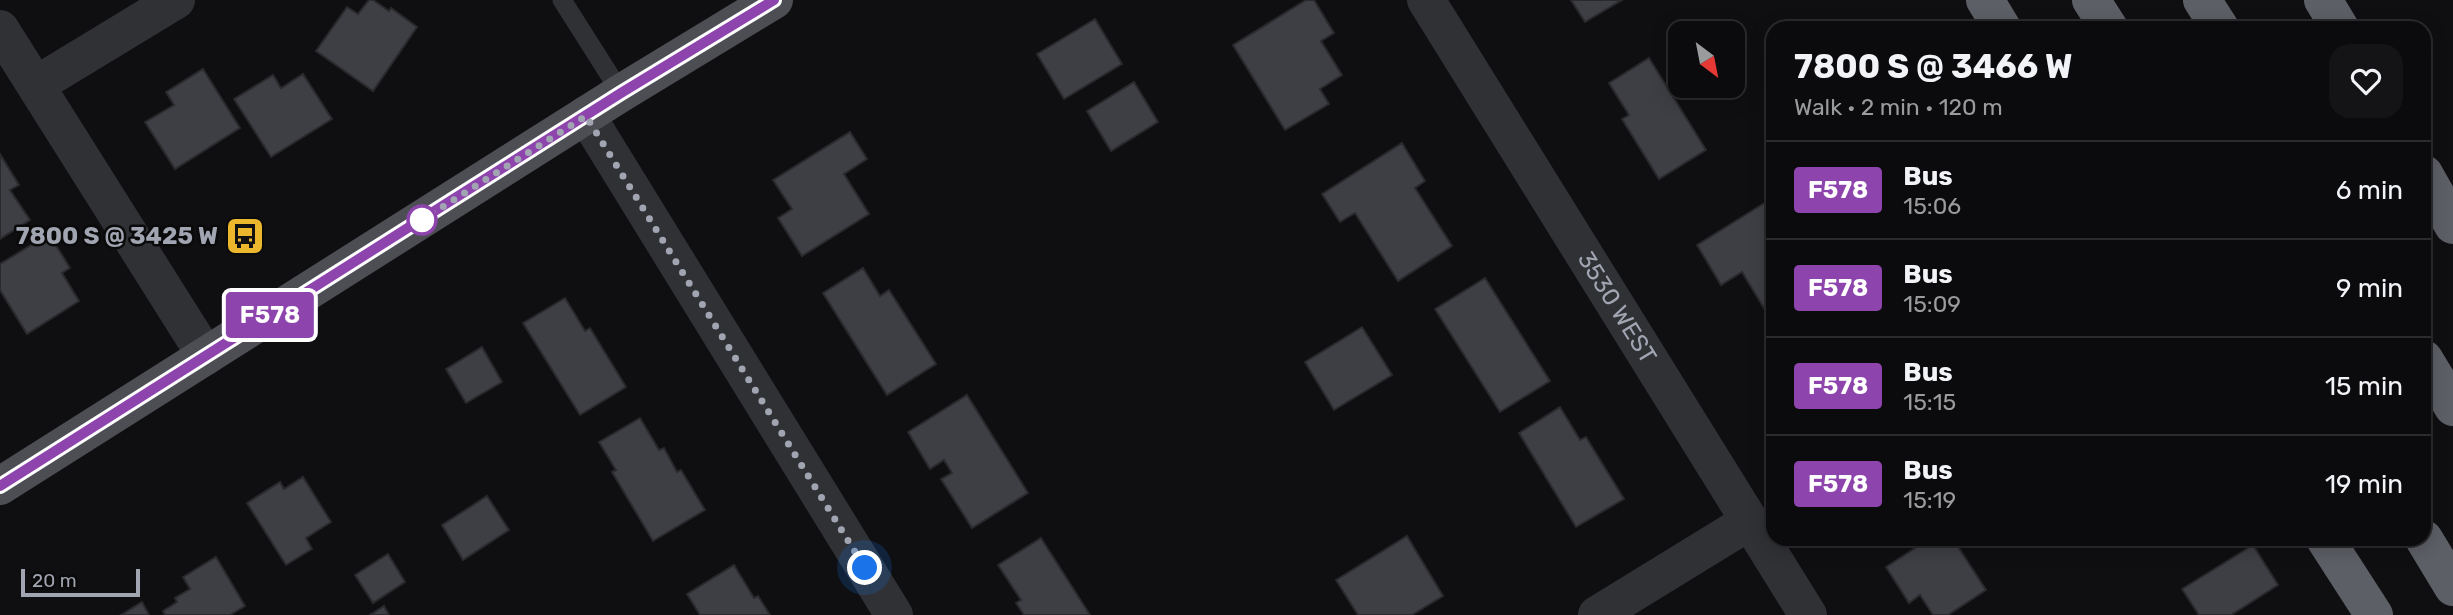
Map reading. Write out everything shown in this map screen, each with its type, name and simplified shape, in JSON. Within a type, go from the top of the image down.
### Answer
[{"type":"highway","points":[[1984,0],[1998,21]]},
{"type":"highway","points":[[2091,0],[2104,21]]},
{"type":"highway","points":[[2202,0],[2216,21]]},
{"type":"highway","points":[[2323,0],[2336,21]]},
{"type":"highway","points":[[2431,186],[2453,225]]},
{"type":"highway","points":[[2431,371],[2453,407]]},
{"type":"highway","points":[[2330,546],[2374,615]]},
{"type":"highway","points":[[2428,546],[2453,587]]},
{"type":"main road","points":[[0,486],[621,93],[774,0]]},
{"type":"street","points":[[36,85],[176,0]]},
{"type":"street","name":"3530 WEST","points":[[1426,0],[1808,615]]},
{"type":"street","points":[[0,29],[206,356]]},
{"type":"street","points":[[586,116],[894,615]]},
{"type":"street","points":[[1597,615],[1750,521]]},
{"type":"lane","points":[[562,0],[621,93]]},
{"type":"building","points":[[369,0],[389,11],[391,8],[417,27],[373,91],[316,51],[347,7],[358,14]]},
{"type":"building","points":[[1306,0],[1314,0],[1334,33],[1321,41],[1342,75],[1320,89],[1329,104],[1285,130],[1233,45]]},
{"type":"building","points":[[1571,0],[1622,0],[1585,22]]},
{"type":"building","points":[[1095,19],[1122,64],[1064,99],[1037,54]]},
{"type":"building","points":[[1649,58],[1668,89],[1668,98],[1674,98],[1706,150],[1659,179],[1622,119],[1629,115],[1609,83]]},
{"type":"building","points":[[203,69],[240,128],[175,169],[145,122],[174,105],[166,92]]},
{"type":"building","points":[[303,74],[332,119],[271,157],[234,99],[273,75],[281,88]]},
{"type":"building","points":[[1134,82],[1158,122],[1111,151],[1087,111]]},
{"type":"building","points":[[850,132],[867,159],[844,174],[869,214],[802,256],[778,218],[792,209],[773,180]]},
{"type":"building","points":[[1402,143],[1425,181],[1415,188],[1452,246],[1398,281],[1355,213],[1340,222],[1322,194]]},
{"type":"building","points":[[0,154],[19,185],[10,190],[30,220],[0,239]]},
{"type":"building","points":[[1766,202],[1766,311],[1742,272],[1721,285],[1697,245]]},
{"type":"building","points":[[49,234],[70,268],[62,273],[79,301],[27,334],[0,290],[0,264]]},
{"type":"building","points":[[863,268],[880,296],[889,290],[936,364],[887,395],[823,293]]},
{"type":"building","points":[[1485,278],[1550,381],[1500,412],[1435,309]]},
{"type":"building","points":[[565,298],[585,331],[590,328],[626,387],[580,415],[523,323]]},
{"type":"building","points":[[1362,327],[1392,375],[1334,410],[1305,362]]},
{"type":"building","points":[[482,347],[502,382],[466,403],[446,369]]},
{"type":"building","points":[[967,395],[1028,493],[972,528],[941,479],[952,473],[944,460],[930,469],[908,432]]},
{"type":"building","points":[[1560,407],[1580,440],[1586,437],[1624,499],[1576,527],[1519,433]]},
{"type":"building","points":[[640,418],[659,450],[664,448],[677,472],[681,470],[705,510],[653,541],[612,472],[616,470],[599,442]]},
{"type":"building","points":[[303,477],[331,522],[306,538],[312,549],[286,565],[247,503],[280,482],[284,489]]},
{"type":"building","points":[[487,496],[509,530],[463,560],[442,525]]},
{"type":"building","points":[[1407,536],[1443,596],[1412,615],[1358,615],[1336,580]]},
{"type":"building","points":[[1041,538],[1090,615],[1024,615],[1016,603],[1021,600],[998,565]]},
{"type":"building","points":[[1914,546],[1958,546],[1986,590],[1948,615],[1933,615],[1920,595],[1909,603],[1886,567],[1915,548]]},
{"type":"building","points":[[2251,546],[2278,585],[2231,615],[2199,615],[2182,589]]},
{"type":"building","points":[[388,554],[405,582],[373,603],[355,575]]},
{"type":"building","points":[[216,557],[245,606],[230,615],[165,615],[163,611],[177,602],[175,598],[190,589],[183,577]]},
{"type":"building","points":[[734,565],[754,598],[758,596],[770,615],[700,615],[687,594]]},
{"type":"building","points":[[142,602],[149,615],[121,615]]},
{"type":"building","points":[[384,606],[389,615],[370,615]]},
{"type":"bus line","name":"F578","points":[[0,486],[621,93],[774,0]]},
{"type":"place","name":"7800 S @ 3425 W","points":[[245,236]]},
{"type":"route","points":[[422,220],[586,116],[865,568]]}]
